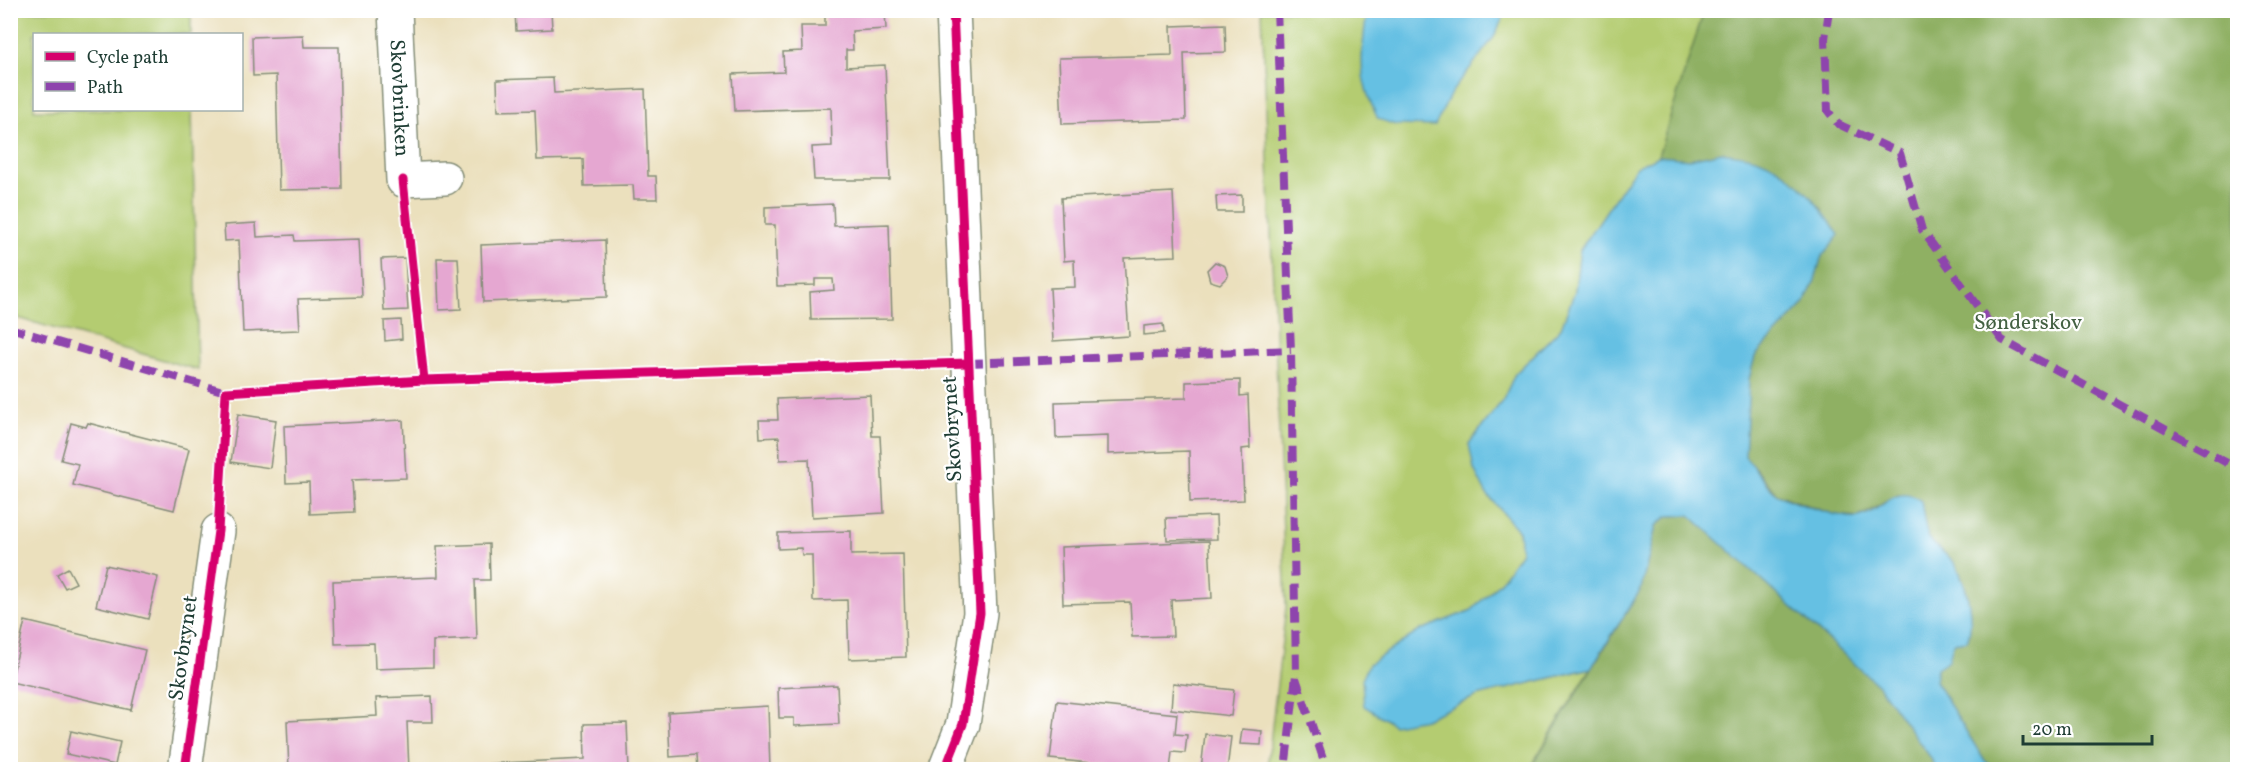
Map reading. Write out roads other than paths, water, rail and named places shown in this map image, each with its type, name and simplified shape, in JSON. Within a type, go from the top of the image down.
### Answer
[{"type":"street","name":"Skovbrinken","points":[[395,10],[403,180],[445,178]]},
{"type":"street","name":"Skovbrynet","points":[[945,770],[963,724],[980,614],[953,10]]},
{"type":"street","name":"Skovbrynet","points":[[185,770],[218,531]]},
{"type":"water","points":[[1373,11],[1506,11],[1494,37],[1451,93],[1435,126],[1396,125],[1378,119],[1369,98],[1362,69],[1365,25]]},
{"type":"water","points":[[1722,152],[1759,159],[1784,172],[1815,201],[1839,235],[1821,258],[1815,280],[1804,304],[1755,356],[1749,379],[1745,456],[1765,483],[1778,495],[1830,513],[1859,517],[1875,510],[1896,496],[1903,495],[1912,496],[1921,501],[1929,538],[1955,564],[1963,581],[1970,613],[1967,641],[1953,643],[1949,660],[1937,668],[1935,681],[1984,760],[1995,769],[1935,769],[1931,758],[1878,685],[1690,515],[1668,516],[1656,526],[1641,589],[1591,668],[1477,696],[1425,719],[1394,725],[1364,706],[1362,679],[1369,664],[1421,630],[1472,610],[1501,581],[1521,552],[1519,531],[1486,493],[1474,469],[1469,444],[1503,400],[1515,374],[1561,328],[1575,291],[1580,250],[1636,167],[1658,156],[1690,159]]},
{"type":"park label","name":"Sønderskov","points":[[2028,323]]}]
